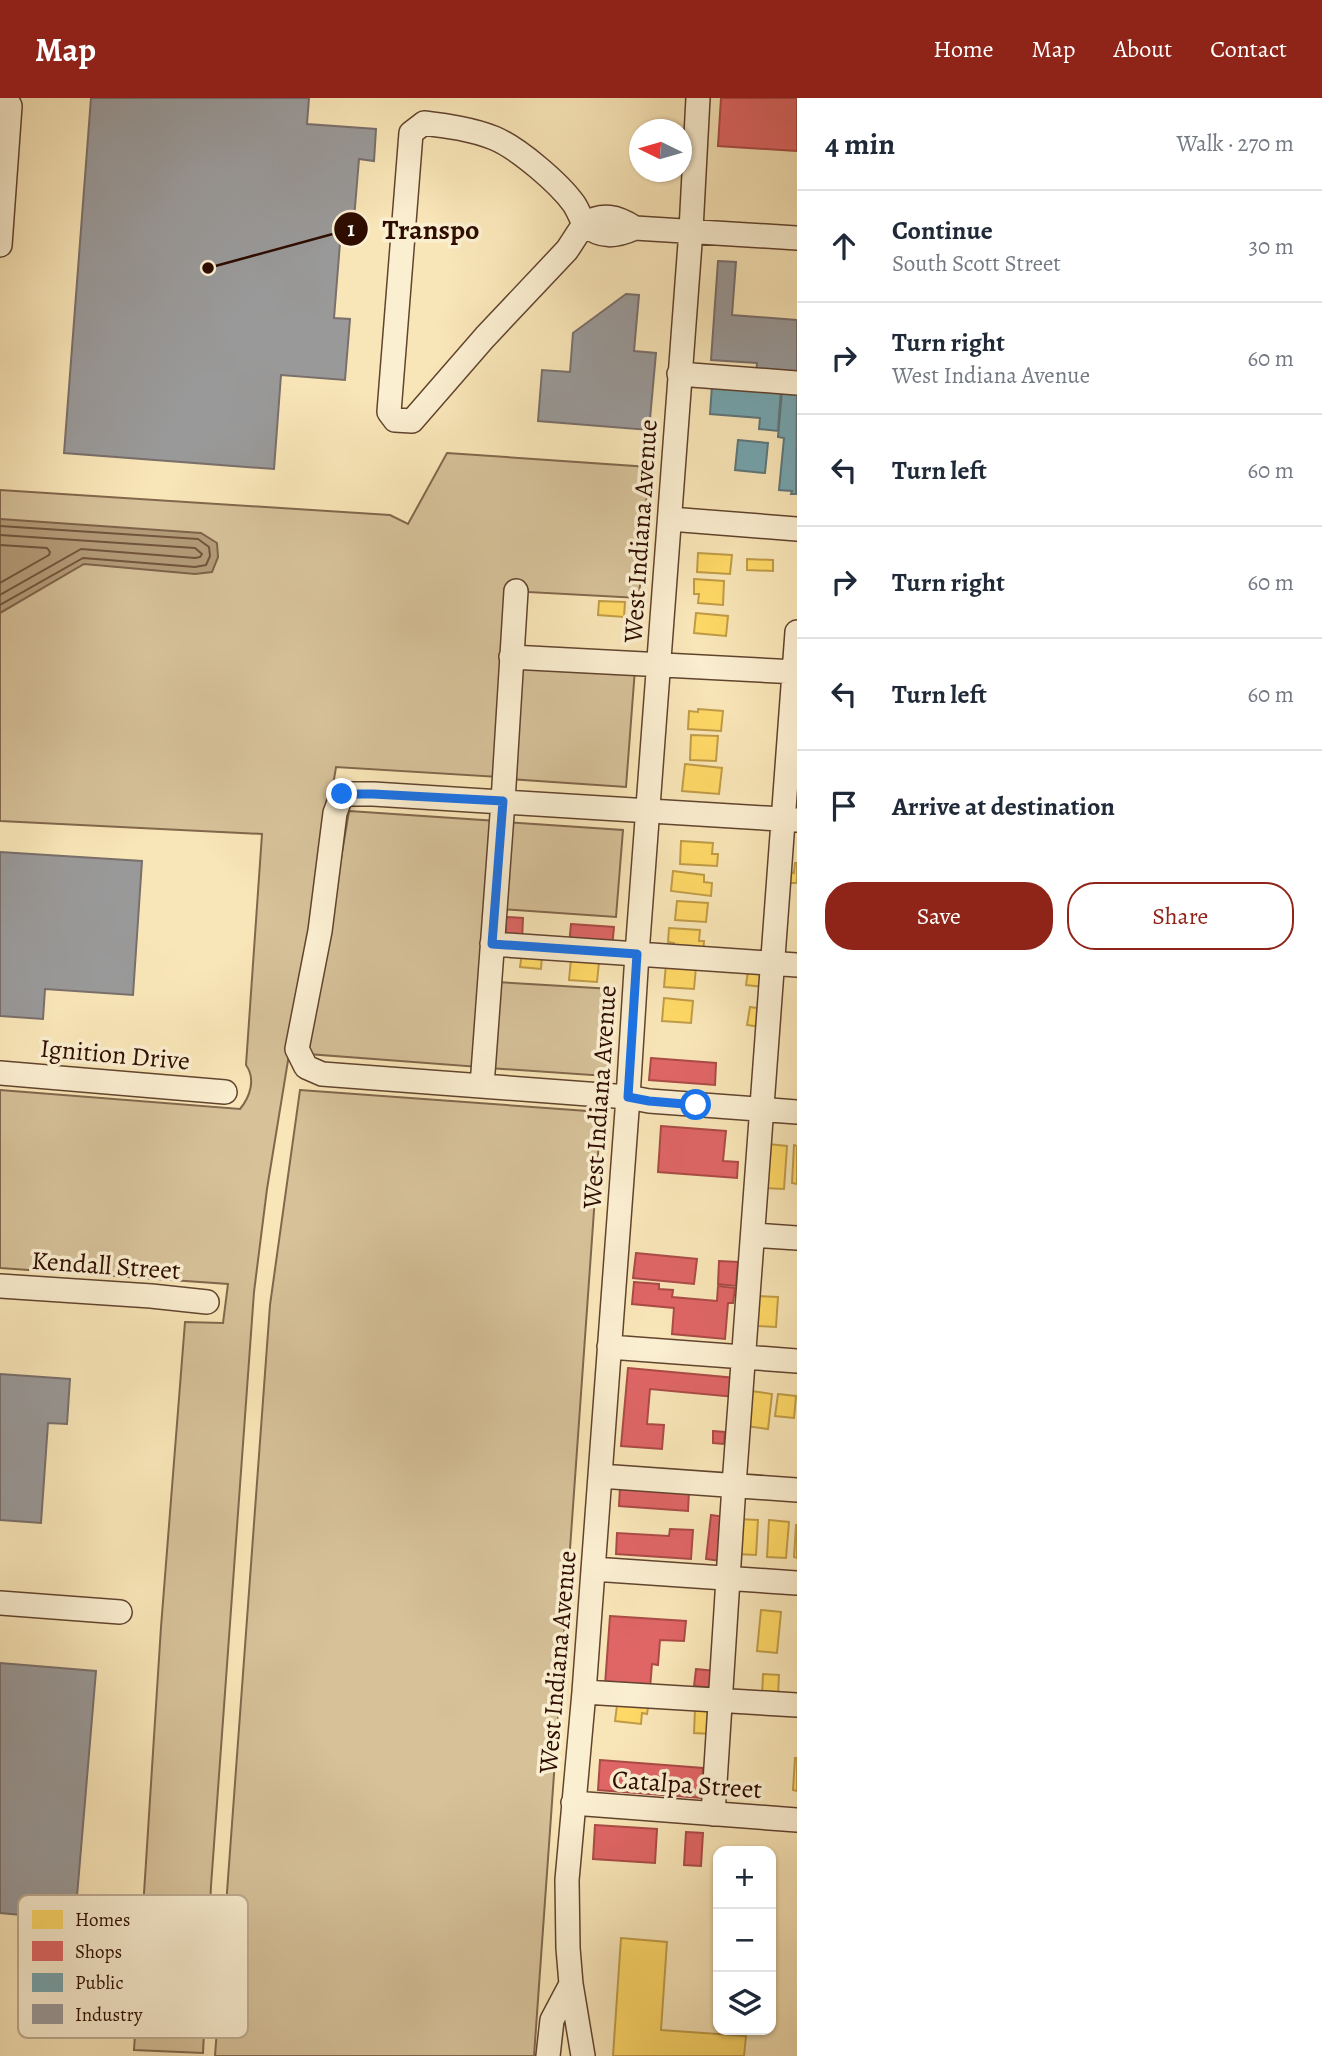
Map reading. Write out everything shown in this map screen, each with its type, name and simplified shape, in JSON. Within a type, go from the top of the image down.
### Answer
[{"type":"street","points":[[0,244],[10,106],[6,98]]},
{"type":"street","name":"West Indiana Avenue","points":[[583,2056],[571,1984],[566,1917],[649,809],[698,98]]},
{"type":"street","points":[[584,224],[575,205],[548,177],[496,139],[463,128],[424,123],[411,133],[390,412],[395,420],[412,421],[485,337],[567,250],[584,224],[596,217],[622,219],[635,228],[797,238]]},
{"type":"street","points":[[679,374],[797,383]]},
{"type":"street","points":[[670,519],[797,529]]},
{"type":"street","points":[[482,1086],[516,591]]},
{"type":"street","points":[[713,1814],[727,1578],[773,963],[790,819],[797,632]]},
{"type":"street","points":[[512,657],[796,672]]},
{"type":"street","points":[[790,819],[649,809],[342,794],[335,813],[320,931],[297,1049],[306,1067],[322,1074],[797,1112]]},
{"type":"street","points":[[492,944],[797,965]]},
{"type":"street","name":"Ignition Drive","points":[[0,1073],[225,1092]]},
{"type":"street","points":[[753,1235],[797,1238]]},
{"type":"street","name":"Kendall Street","points":[[0,1286],[207,1302]]},
{"type":"street","points":[[609,1347],[797,1361]]},
{"type":"street","points":[[600,1476],[797,1490]]},
{"type":"street","points":[[593,1569],[797,1583]]},
{"type":"street","points":[[0,1603],[120,1612]]},
{"type":"street","points":[[584,1692],[797,1704]]},
{"type":"street","name":"Catalpa Street","points":[[573,1803],[797,1820]]},
{"type":"street","points":[[548,2056],[551,2020],[571,1984]]},
{"type":"shaded area","points":[[447,453],[649,467],[639,598],[510,591],[499,777],[336,767],[267,1189],[254,1292],[211,1895],[144,1895],[161,1627],[185,1322],[223,1323],[228,1284],[0,1268],[0,1090],[240,1109],[247,1099],[251,1082],[246,1065],[262,834],[0,821],[0,490],[390,515],[408,524]]},
{"type":"shaded area","points":[[517,664],[635,669],[626,787],[509,779]]},
{"type":"shaded area","points":[[349,811],[497,821],[479,1067],[308,1054]]},
{"type":"shaded area","points":[[506,822],[623,830],[616,917],[500,909]]},
{"type":"shaded area","points":[[496,982],[612,989],[606,1076],[489,1068]]},
{"type":"shaded area","points":[[300,1090],[601,1112],[534,2056],[215,2056],[216,2038],[248,2038],[248,1895],[227,1895],[270,1305]]},
{"type":"shaded area","points":[[135,2038],[204,2038],[203,2053],[134,2050]]},
{"type":"water","points":[[0,519],[201,533],[217,543],[218,557],[212,572],[195,574],[84,564],[0,613]]},
{"type":"building: Homes","points":[[698,553],[732,555],[730,574],[697,572]]},
{"type":"building: Homes","points":[[747,559],[773,560],[773,571],[747,570]]},
{"type":"building: Homes","points":[[694,579],[724,581],[723,605],[698,603],[699,594],[694,594]]},
{"type":"building: Homes","points":[[599,601],[625,602],[624,617],[598,615]]},
{"type":"building: Homes","points":[[696,613],[728,616],[726,636],[694,633]]},
{"type":"building: Homes","points":[[698,709],[723,711],[721,731],[688,729],[689,711],[698,712]]},
{"type":"building: Homes","points":[[691,735],[718,736],[716,761],[690,760]]},
{"type":"building: Homes","points":[[685,764],[722,768],[719,794],[682,791]]},
{"type":"building: Homes","points":[[681,841],[713,843],[712,854],[718,854],[717,866],[680,864]]},
{"type":"building: Homes","points":[[795,863],[797,883],[790,883],[790,872],[794,873]]},
{"type":"building: Homes","points":[[673,871],[704,875],[704,882],[712,883],[711,896],[671,891]]},
{"type":"building: Homes","points":[[677,901],[708,903],[706,922],[675,920]]},
{"type":"building: Homes","points":[[669,928],[700,930],[699,941],[704,941],[703,954],[673,952],[674,943],[668,942]]},
{"type":"building: Homes","points":[[522,953],[542,955],[541,969],[520,967]]},
{"type":"building: Homes","points":[[571,959],[599,962],[597,982],[569,980]]},
{"type":"building: Homes","points":[[666,964],[696,967],[694,989],[664,987]]},
{"type":"building: Homes","points":[[748,971],[766,973],[765,987],[746,985]]},
{"type":"building: Homes","points":[[664,998],[693,1001],[691,1023],[662,1021]]},
{"type":"building: Homes","points":[[750,1007],[764,1009],[761,1027],[747,1025]]},
{"type":"building: Homes","points":[[768,1144],[787,1146],[784,1189],[764,1188]]},
{"type":"building: Homes","points":[[794,1145],[797,1146],[797,1184],[792,1183]]},
{"type":"building: Homes","points":[[759,1296],[778,1297],[776,1327],[757,1326]]},
{"type":"building: Homes","points":[[751,1391],[772,1394],[768,1429],[746,1426]]},
{"type":"building: Homes","points":[[778,1394],[796,1396],[794,1418],[775,1416]]},
{"type":"building: Homes","points":[[738,1519],[758,1520],[756,1555],[736,1554]]},
{"type":"building: Homes","points":[[769,1520],[789,1522],[786,1558],[767,1557]]},
{"type":"building: Homes","points":[[797,1525],[797,1558],[794,1557]]},
{"type":"building: Homes","points":[[761,1610],[781,1612],[777,1653],[757,1651]]},
{"type":"building: Homes","points":[[763,1674],[779,1675],[778,1696],[762,1695]]},
{"type":"building: Homes","points":[[618,1697],[649,1701],[647,1714],[642,1713],[641,1724],[615,1721]]},
{"type":"building: Homes","points":[[695,1709],[713,1710],[711,1734],[694,1733]]},
{"type":"building: Homes","points":[[797,1758],[797,1791],[793,1790]]},
{"type":"building: Homes","points":[[621,1938],[667,1942],[661,2030],[746,2036],[744,2056],[613,2056]]},
{"type":"building: Shops","points":[[721,98],[797,98],[797,151],[718,146]]},
{"type":"building: Shops","points":[[506,917],[523,918],[522,942],[505,941]]},
{"type":"building: Shops","points":[[571,924],[614,927],[612,948],[569,945]]},
{"type":"building: Shops","points":[[651,1058],[716,1063],[715,1085],[649,1080]]},
{"type":"building: Shops","points":[[661,1126],[726,1131],[723,1161],[738,1162],[737,1178],[658,1172]]},
{"type":"building: Shops","points":[[636,1253],[697,1259],[694,1284],[633,1278]]},
{"type":"building: Shops","points":[[719,1261],[738,1262],[736,1286],[718,1284]]},
{"type":"building: Shops","points":[[634,1282],[659,1284],[659,1289],[673,1290],[672,1297],[717,1301],[718,1286],[735,1288],[733,1303],[728,1303],[725,1339],[672,1334],[674,1308],[632,1304]]},
{"type":"building: Shops","points":[[628,1368],[736,1378],[735,1397],[650,1389],[647,1424],[664,1425],[662,1449],[621,1446]]},
{"type":"building: Shops","points":[[713,1431],[725,1432],[724,1444],[713,1443]]},
{"type":"building: Shops","points":[[620,1487],[689,1491],[688,1511],[619,1506]]},
{"type":"building: Shops","points":[[711,1515],[726,1517],[721,1561],[706,1559]]},
{"type":"building: Shops","points":[[670,1529],[693,1530],[691,1559],[616,1554],[617,1533],[669,1536]]},
{"type":"building: Shops","points":[[610,1616],[686,1621],[684,1641],[660,1640],[658,1665],[652,1664],[650,1688],[605,1685]]},
{"type":"building: Shops","points":[[696,1669],[715,1671],[713,1688],[694,1686]]},
{"type":"building: Shops","points":[[600,1760],[703,1768],[701,1798],[598,1790]]},
{"type":"building: Shops","points":[[595,1825],[657,1829],[655,1863],[593,1859]]},
{"type":"building: Shops","points":[[686,1832],[703,1833],[701,1866],[684,1865]]},
{"type":"building: Public","points":[[712,385],[781,390],[778,431],[759,429],[760,418],[710,414]]},
{"type":"building: Public","points":[[782,391],[797,392],[796,494],[779,490],[784,438],[778,437]]},
{"type":"building: Public","points":[[738,440],[768,443],[765,473],[735,470]]},
{"type":"building: Industry","points":[[91,98],[309,98],[307,124],[376,129],[374,161],[359,159],[354,219],[342,218],[334,318],[350,319],[345,380],[281,375],[274,469],[64,453]]},
{"type":"building: Industry","points":[[718,261],[736,262],[732,315],[797,320],[797,378],[756,375],[757,363],[711,360]]},
{"type":"building: Industry","points":[[626,294],[639,295],[634,351],[656,353],[649,430],[538,421],[542,370],[570,372],[573,333]]},
{"type":"building: Industry","points":[[0,852],[142,861],[133,995],[45,989],[43,1019],[0,1016]]},
{"type":"building: Industry","points":[[0,1374],[70,1379],[67,1424],[48,1423],[41,1523],[0,1520]]},
{"type":"building: Industry","points":[[0,1663],[96,1671],[77,1895],[18,1895],[18,1915],[0,1913]]},
{"type":"place","name":"Transpo","points":[[208,268]]},
{"type":"route","points":[[342,794],[503,801],[492,944],[637,954],[628,1097],[696,1105]]}]
